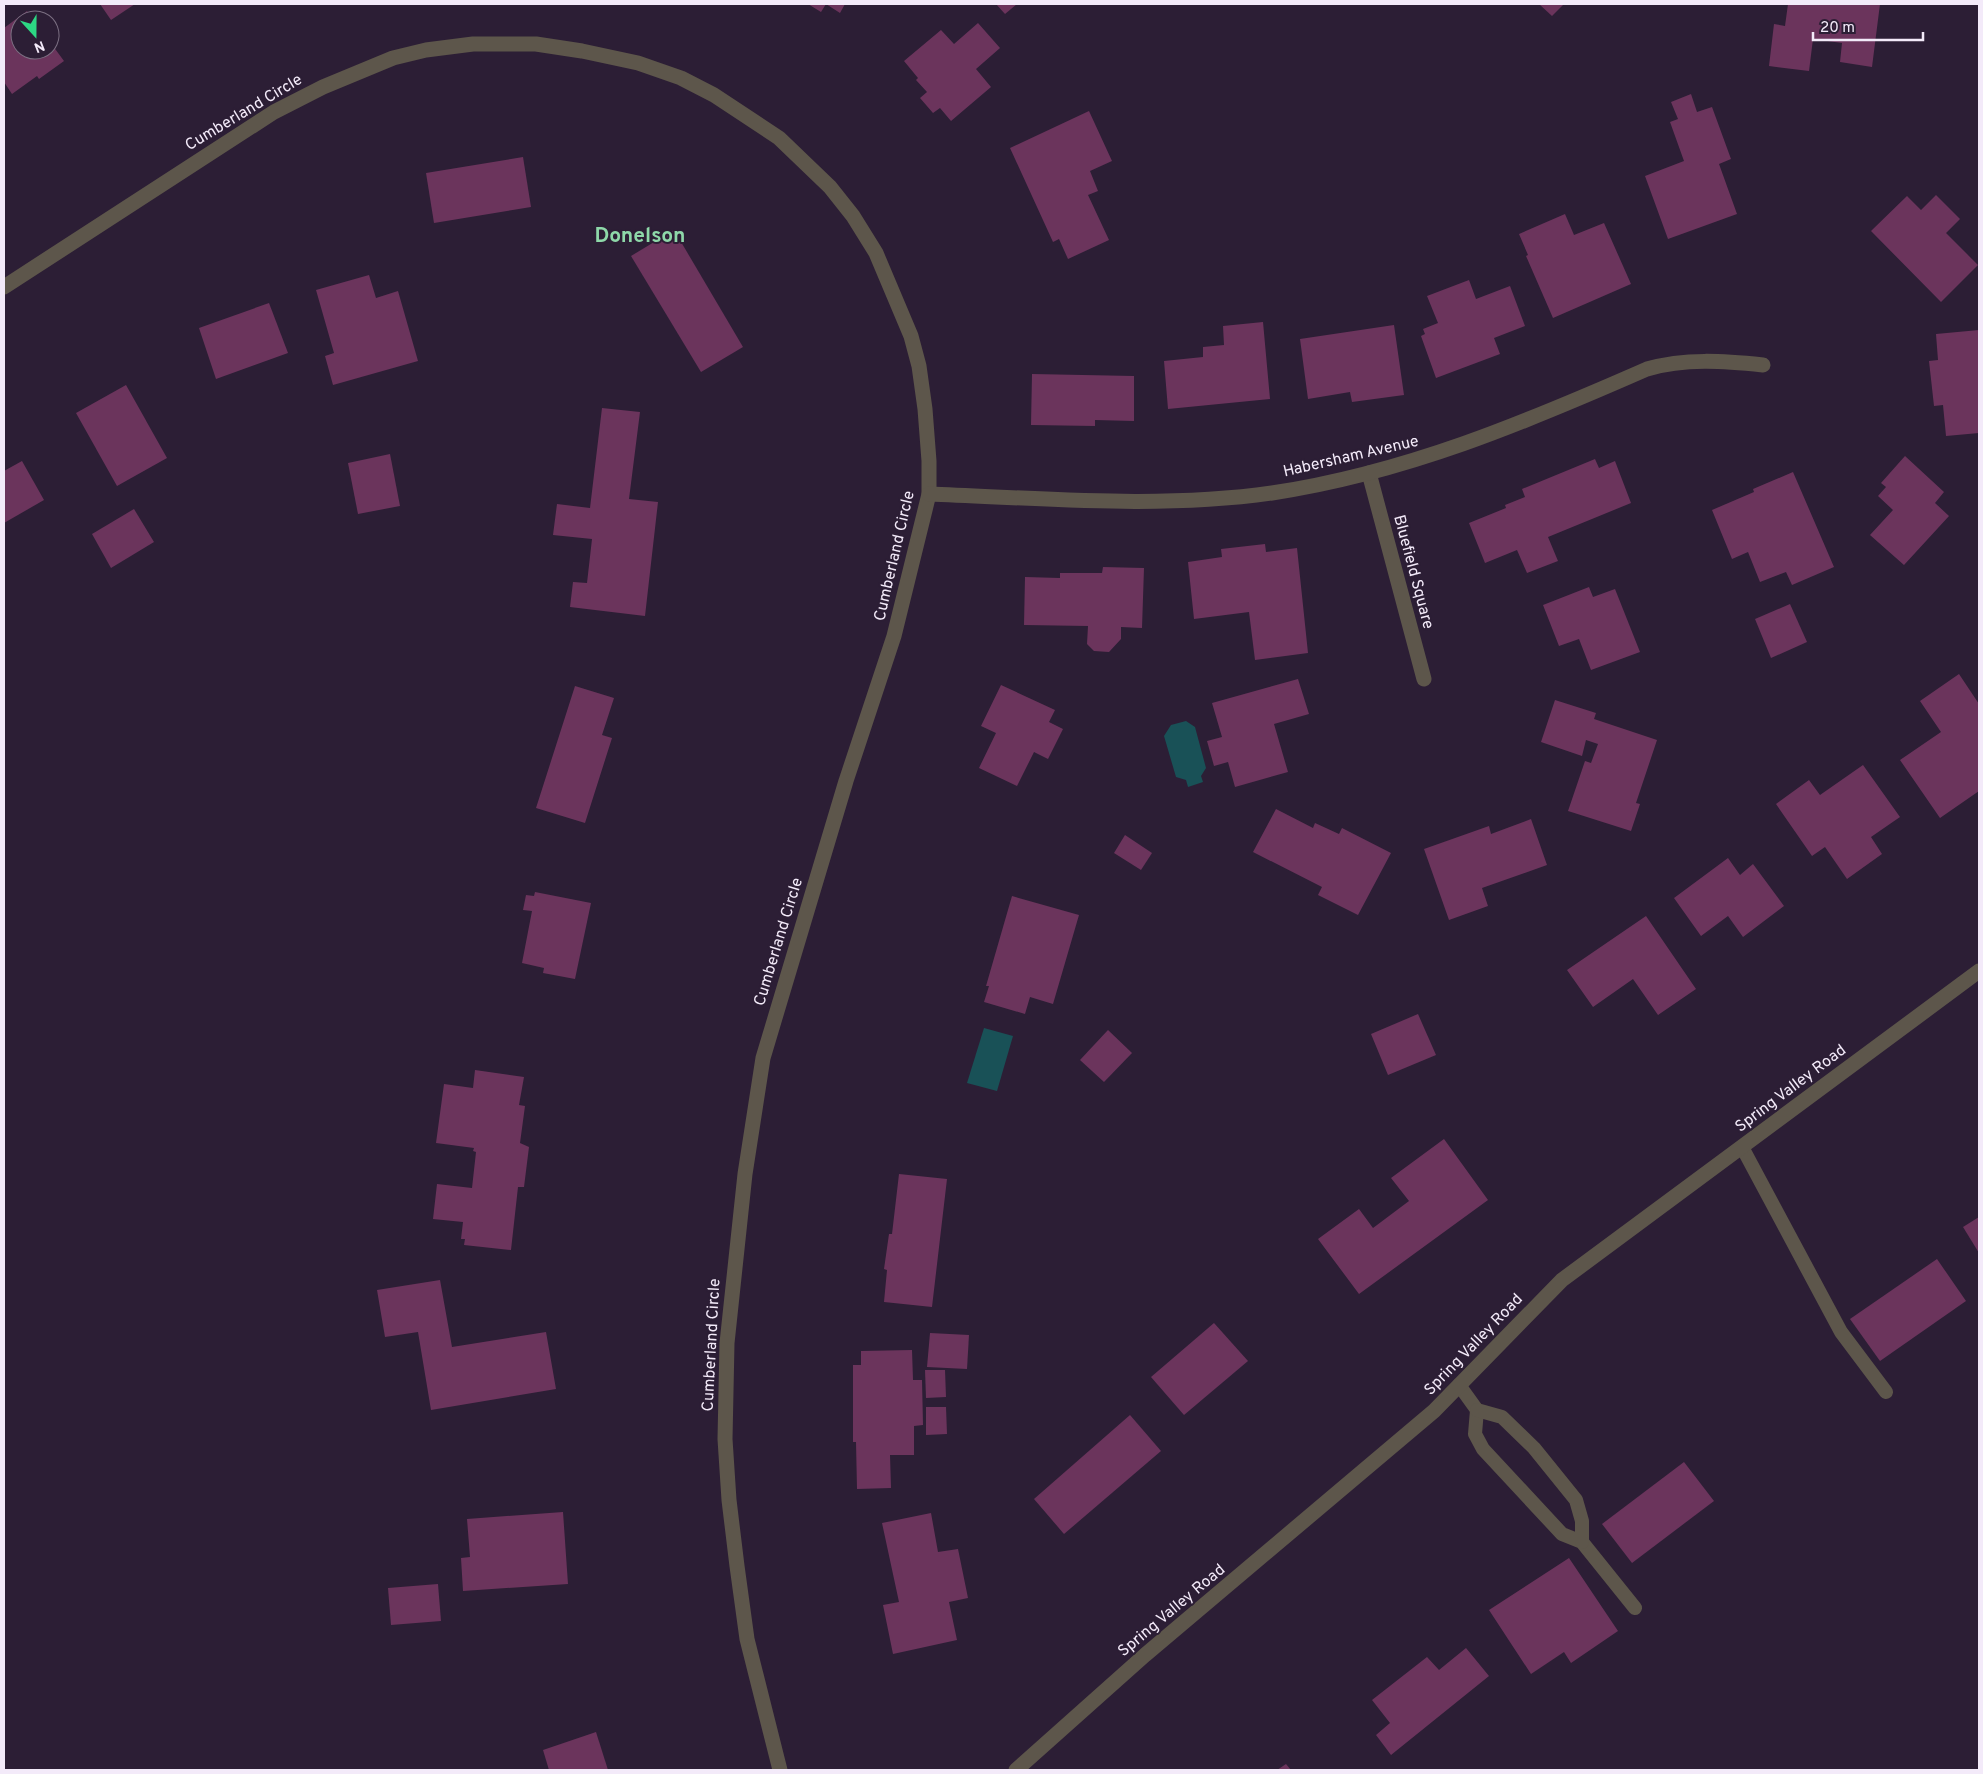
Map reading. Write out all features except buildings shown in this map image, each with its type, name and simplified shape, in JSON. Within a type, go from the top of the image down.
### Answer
[{"type":"street","name":"Cumberland Circle","points":[[4,287],[274,112],[323,87],[393,58],[426,50],[473,44],[536,44],[638,62],[681,78],[714,94],[779,138],[830,187],[853,216],[876,253],[911,336],[919,366],[925,409],[929,461],[929,494],[894,636],[852,764],[763,1058],[746,1164],[727,1343],[725,1390],[729,1500],[747,1639],[780,1770]]},
{"type":"street","name":"Habersham Avenue","points":[[929,494],[1147,501],[1272,493],[1369,473],[1434,455],[1504,430],[1660,365],[1703,361],[1763,365]]},
{"type":"street","name":"Bluefield Square","points":[[1369,473],[1424,679]]},
{"type":"street","name":"Spring Valley Road","points":[[1016,1770],[1145,1655],[1434,1411],[1562,1280],[1979,971]]},
{"type":"lane","points":[[1742,1147],[1841,1332],[1886,1392]]},
{"type":"lane","points":[[1459,1385],[1477,1410],[1502,1418],[1540,1456],[1576,1500],[1582,1521],[1582,1542]]},
{"type":"lane","points":[[1477,1410],[1475,1434],[1483,1450],[1562,1534],[1582,1542],[1635,1608]]},
{"type":"shaded area","points":[[1186,721],[1195,727],[1206,768],[1201,776],[1203,782],[1188,787],[1186,780],[1176,777],[1164,736],[1171,725]]},
{"type":"shaded area","points":[[984,1028],[1013,1036],[997,1091],[967,1083]]},
{"type":"district","name":"Donelson","points":[[640,236]]}]
